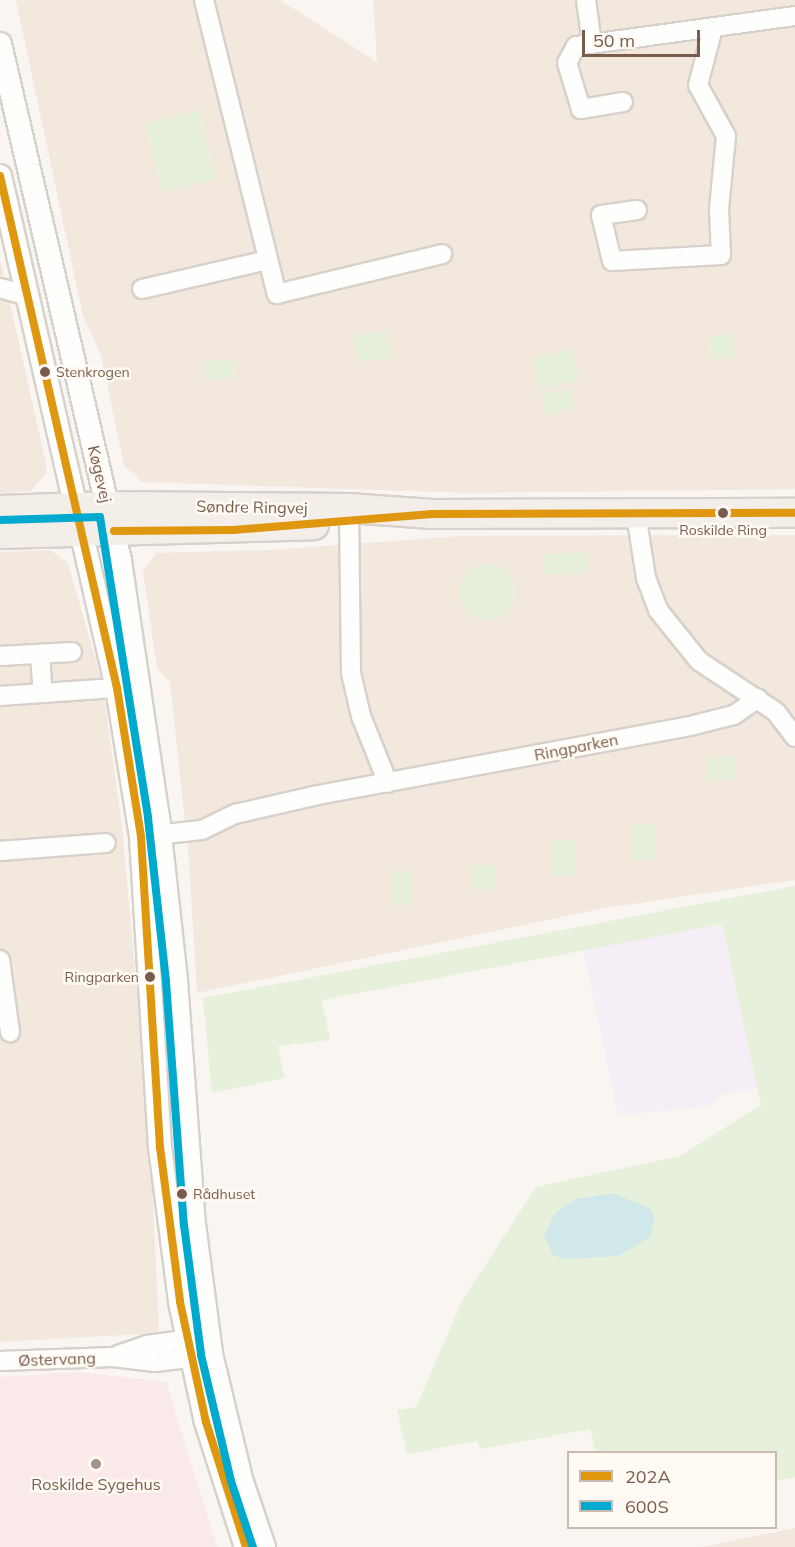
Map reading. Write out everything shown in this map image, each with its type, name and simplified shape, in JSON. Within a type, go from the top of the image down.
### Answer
[{"type":"main road","points":[[0,510],[79,518]]},
{"type":"main road","name":"Søndre Ringvej","points":[[79,518],[795,513]]},
{"type":"main road","points":[[0,534],[79,518]]},
{"type":"street","points":[[204,0],[277,294],[442,254]]},
{"type":"street","points":[[586,0],[592,44]]},
{"type":"street","points":[[623,102],[581,109],[567,63],[576,46],[795,16]]},
{"type":"street","points":[[637,210],[601,215],[612,261],[722,255],[719,209],[726,136],[698,85],[713,28]]},
{"type":"street","name":"Køgevej","points":[[0,44],[111,518],[128,687],[150,836],[194,1224],[200,1347],[216,1456],[246,1547]]},
{"type":"street","name":"Køgevej","points":[[0,176],[79,518],[128,687]]},
{"type":"street","points":[[142,289],[268,261]]},
{"type":"street","points":[[0,288],[28,296]]},
{"type":"street","points":[[636,514],[645,578],[658,610],[699,661],[776,712],[795,737]]},
{"type":"street","points":[[350,515],[351,673],[361,716],[388,783]]},
{"type":"street","points":[[0,656],[72,652]]},
{"type":"street","points":[[40,654],[43,693]]},
{"type":"street","points":[[0,696],[128,687]]},
{"type":"street","name":"Ringparken","points":[[150,836],[202,830],[235,814],[694,725],[734,715],[758,698]]},
{"type":"street","points":[[0,851],[106,843]]},
{"type":"street","points":[[0,960],[10,1032]]},
{"type":"street","name":"Østervang","points":[[0,1360],[113,1357],[147,1345],[200,1347]]},
{"type":"street","name":"Køgevej","points":[[200,1347],[264,1547]]},
{"type":"shaded area","points":[[16,0],[280,0],[377,62],[373,0],[795,0],[795,489],[470,493],[142,482],[124,465],[101,355],[83,316]]},
{"type":"shaded area","points":[[0,259],[46,463],[46,473],[31,491],[0,493]]},
{"type":"shaded area","points":[[795,535],[795,880],[605,908],[197,993],[189,860],[170,682],[157,668],[143,571],[156,553],[270,550],[461,536]]},
{"type":"shaded area","points":[[50,550],[68,563],[102,682],[122,826],[150,1136],[159,1333],[0,1342],[0,552]]},
{"type":"shaded area","points":[[722,924],[757,1088],[720,1095],[711,1106],[618,1115],[583,949]]},
{"type":"shaded area","name":"Roskilde Sygehus","points":[[79,1372],[166,1382],[217,1547],[0,1547],[0,1377]]},
{"type":"shaded area","points":[[795,1528],[795,1547],[702,1547]]},
{"type":"green space","points":[[199,110],[216,179],[162,192],[145,123]]},
{"type":"green space","points":[[387,330],[391,358],[358,362],[353,336]]},
{"type":"green space","points":[[733,334],[735,357],[710,359],[709,336]]},
{"type":"green space","points":[[572,349],[579,380],[540,389],[533,358]]},
{"type":"green space","points":[[205,360],[234,361],[234,378],[205,380]]},
{"type":"green space","points":[[570,387],[574,408],[546,415],[541,396]]},
{"type":"green space","points":[[587,553],[588,573],[543,574],[543,554]]},
{"type":"green space","points":[[487,564],[502,569],[510,577],[515,592],[510,607],[502,615],[487,620],[472,615],[464,607],[459,592],[464,577],[472,569]]},
{"type":"green space","points":[[736,756],[736,779],[707,780],[707,757]]},
{"type":"green space","points":[[632,824],[655,825],[655,860],[632,860]]},
{"type":"green space","points":[[552,840],[575,841],[575,875],[552,875]]},
{"type":"green space","points":[[473,865],[496,865],[495,889],[472,890]]},
{"type":"green space","points":[[393,871],[411,871],[412,905],[393,905]]},
{"type":"green space","points":[[795,886],[795,1477],[777,1481],[777,1451],[596,1451],[590,1429],[480,1449],[477,1441],[407,1454],[397,1410],[416,1407],[462,1301],[536,1187],[680,1156],[761,1105],[722,924],[322,1000],[330,1040],[278,1046],[285,1078],[212,1093],[203,998]]},
{"type":"water","points":[[613,1193],[649,1208],[655,1216],[650,1237],[618,1256],[565,1259],[553,1255],[544,1235],[556,1212],[576,1199]]},
{"type":"transit line","name":"202A","points":[[0,176],[117,688],[141,837],[160,1147],[180,1302],[206,1422],[246,1547]]},
{"type":"transit line","name":"202A","points":[[114,531],[233,530],[432,514],[795,513]]},
{"type":"transit line","name":"600S","points":[[0,520],[100,517],[148,818],[166,982],[184,1225],[201,1355],[231,1481],[253,1547]]},
{"type":"place","name":"Stenkrogen","points":[[45,372]]},
{"type":"place","name":"Roskilde Ring","points":[[723,513]]},
{"type":"place","name":"Ringparken","points":[[150,977]]},
{"type":"place","name":"Rådhuset","points":[[182,1194]]},
{"type":"place","name":"Roskilde Sygehus","points":[[96,1464]]}]
